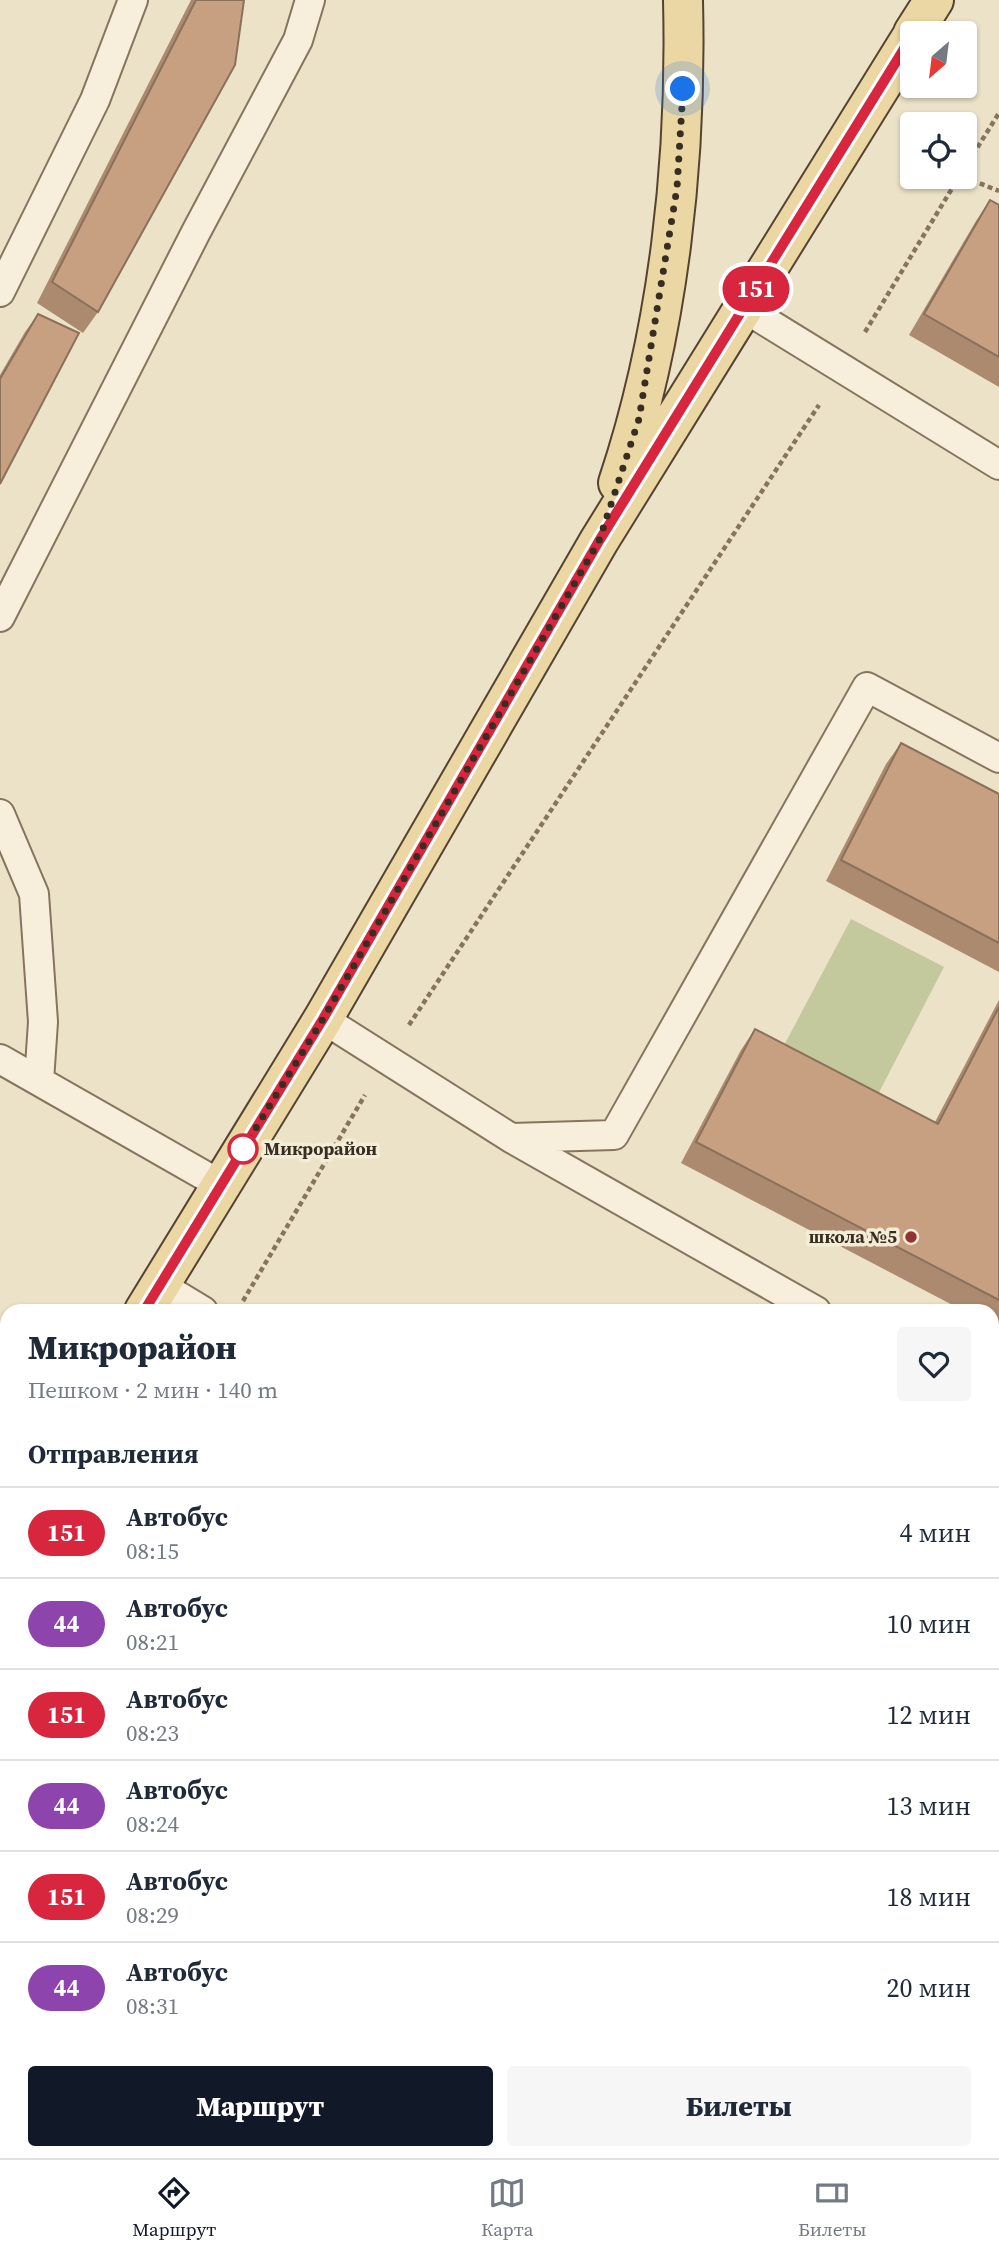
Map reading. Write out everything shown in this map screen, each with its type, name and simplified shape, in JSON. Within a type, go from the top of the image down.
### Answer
[{"type":"main road","points":[[599,541],[639,419],[660,304],[677,188],[685,64],[683,0]]},
{"type":"main road","points":[[920,21],[934,0]]},
{"type":"main road","points":[[152,1298],[323,1019],[599,541],[900,54]]},
{"type":"lane","points":[[0,292],[95,100],[133,0]]},
{"type":"lane","points":[[0,617],[196,232],[298,40],[310,0]]},
{"type":"lane","points":[[744,308],[999,464]]},
{"type":"lane","points":[[510,1138],[614,1135],[867,687],[999,758]]},
{"type":"lane","points":[[0,814],[34,894],[43,1022],[39,1081]]},
{"type":"lane","points":[[323,1019],[510,1138],[804,1304]]},
{"type":"lane","points":[[0,1059],[221,1185]]},
{"type":"lane","points":[[152,1298],[176,1304]]},
{"type":"path","points":[[977,148],[999,113]]},
{"type":"path","points":[[977,183],[999,191]]},
{"type":"path","points":[[241,1304],[386,1059],[842,370],[954,189]]},
{"type":"green space","points":[[851,919],[944,967],[875,1100],[781,1051]]},
{"type":"building","points":[[196,0],[244,0],[235,65],[98,312],[52,282]]},
{"type":"building","points":[[990,200],[999,205],[999,357],[924,314]]},
{"type":"building","points":[[38,314],[79,333],[0,484],[0,379]]},
{"type":"building","points":[[901,743],[999,794],[999,943],[841,860]]},
{"type":"building","name":"школа №5","points":[[999,1007],[999,1300],[696,1142],[755,1029],[938,1124]]},
{"type":"bus line","name":"151","points":[[148,1304],[323,1019],[599,541],[900,55]]},
{"type":"place","name":"Микрорайон","points":[[243,1149]]},
{"type":"place","name":"школа №5","points":[[911,1237]]},
{"type":"route","points":[[243,1149],[323,1019],[599,541],[639,419],[677,188],[683,89]]}]
